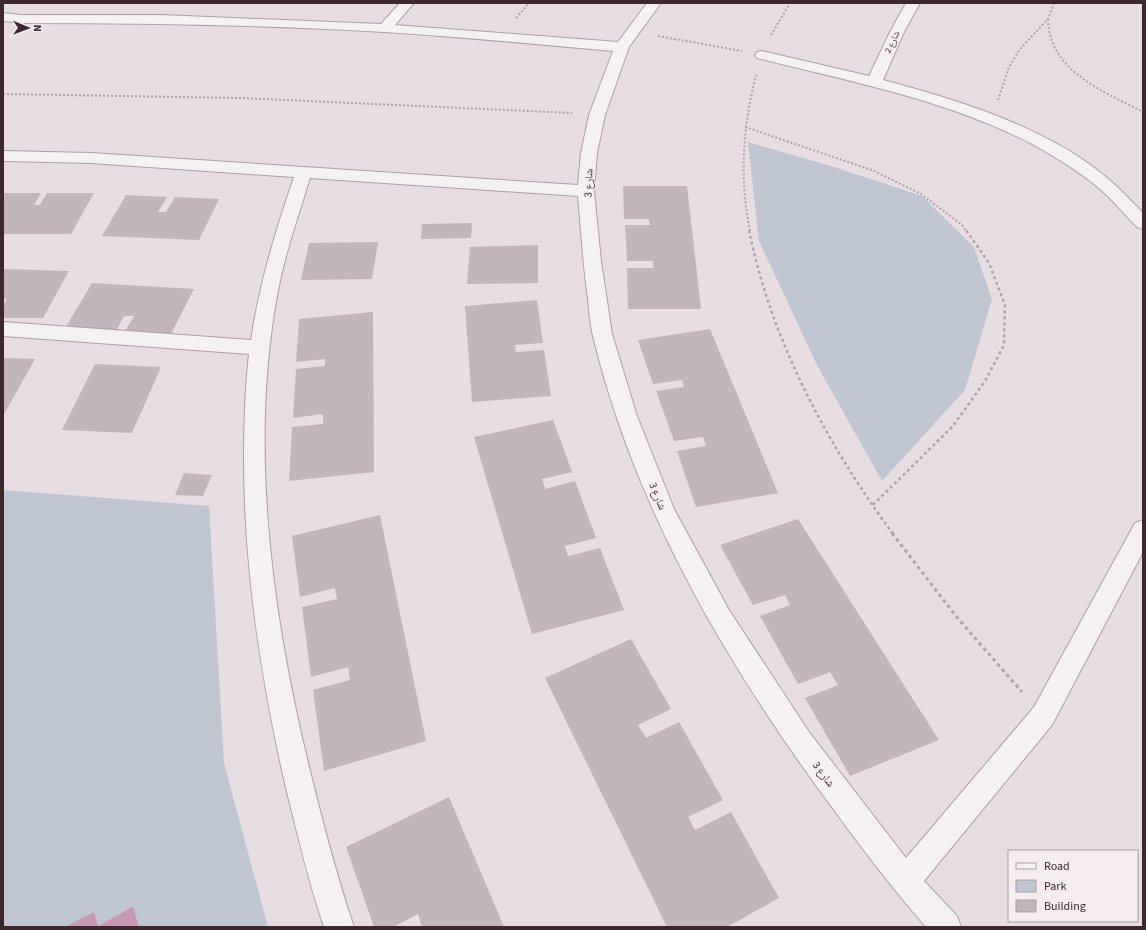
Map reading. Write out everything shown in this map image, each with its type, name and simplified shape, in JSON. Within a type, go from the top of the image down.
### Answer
[{"type":"street","points":[[385,28],[407,3]]},
{"type":"street","name":"شارع 3","points":[[654,3],[627,39],[597,115],[589,153],[586,191],[592,261],[602,334],[626,416],[664,510],[720,618],[799,741],[905,881],[946,927]]},
{"type":"street","name":"شارع 2","points":[[874,82],[897,32],[913,3]]},
{"type":"street","points":[[3,17],[22,19],[211,21],[627,39]]},
{"type":"street","points":[[762,55],[874,82],[993,118],[1052,149],[1088,173],[1116,195],[1143,223]]},
{"type":"street","points":[[3,156],[92,158],[586,191]]},
{"type":"street","points":[[304,172],[280,248],[267,297],[260,348],[255,429],[257,522],[269,628],[291,753],[329,897],[339,927]]},
{"type":"street","points":[[3,329],[260,348]]},
{"type":"street","points":[[905,881],[1044,716],[1143,530]]},
{"type":"path","points":[[790,3],[762,55],[745,127],[743,183],[752,248],[775,322],[814,407],[873,505],[946,604],[1044,716]]},
{"type":"path","points":[[1054,3],[1048,19],[1048,33],[1053,47],[1065,62],[1082,78],[1143,112]]},
{"type":"path","points":[[993,118],[1009,67],[1020,49],[1048,19]]},
{"type":"path","points":[[627,39],[762,55]]},
{"type":"path","points":[[3,94],[248,98],[597,115]]},
{"type":"path","points":[[745,127],[872,170],[921,194],[962,225],[989,263],[1005,305],[1004,345],[986,381],[953,426],[873,505]]},
{"type":"green space","points":[[748,142],[834,167],[922,196],[974,247],[992,299],[965,390],[882,481],[817,365],[759,241]]},
{"type":"green space","points":[[3,490],[209,506],[224,763],[268,927],[3,927]]},
{"type":"shaded area","points":[[133,907],[139,927],[65,927],[94,912],[98,926]]},
{"type":"building","points":[[623,186],[687,186],[701,309],[628,309],[627,268],[653,268],[653,261],[627,261],[625,225],[650,225],[649,219],[624,219]]},
{"type":"building","points":[[3,193],[41,193],[34,205],[40,205],[47,193],[94,193],[71,234],[3,234]]},
{"type":"building","points":[[126,195],[167,197],[158,212],[166,212],[175,197],[219,199],[199,240],[102,236]]},
{"type":"building","points":[[472,223],[471,238],[421,239],[422,224]]},
{"type":"building","points":[[378,242],[372,279],[301,280],[309,243]]},
{"type":"building","points":[[538,245],[538,283],[467,284],[470,247]]},
{"type":"building","points":[[3,269],[69,271],[43,318],[3,318],[3,306],[7,299],[3,299]]},
{"type":"building","points":[[92,283],[194,289],[169,338],[123,335],[134,316],[124,316],[114,335],[63,332]]},
{"type":"building","points":[[537,300],[543,343],[515,345],[516,352],[544,350],[551,396],[472,402],[465,306]]},
{"type":"building","points":[[373,312],[374,472],[289,481],[292,427],[323,424],[323,414],[293,418],[296,369],[325,366],[325,359],[296,362],[299,319]]},
{"type":"building","points":[[710,329],[778,493],[696,507],[677,451],[706,446],[703,437],[674,441],[656,391],[684,387],[682,380],[653,384],[638,340]]},
{"type":"building","points":[[3,358],[35,359],[3,416]]},
{"type":"building","points":[[95,364],[161,367],[132,433],[62,430]]},
{"type":"building","points":[[553,420],[572,472],[542,479],[545,489],[575,481],[596,538],[565,546],[568,556],[600,548],[624,610],[532,634],[474,437]]},
{"type":"building","points":[[184,473],[212,475],[203,496],[175,495]]},
{"type":"building","points":[[380,515],[426,741],[324,771],[313,690],[350,680],[348,667],[311,677],[302,607],[337,599],[335,588],[300,597],[292,536]]},
{"type":"building","points":[[798,519],[939,740],[850,776],[805,698],[838,685],[830,672],[798,684],[760,616],[790,605],[785,595],[753,605],[720,545]]},
{"type":"building","points":[[631,639],[671,709],[638,725],[646,738],[679,722],[723,800],[688,817],[695,830],[731,812],[779,898],[727,927],[667,927],[545,678]]},
{"type":"building","points":[[449,797],[504,927],[422,927],[418,914],[393,927],[374,927],[346,847]]}]
